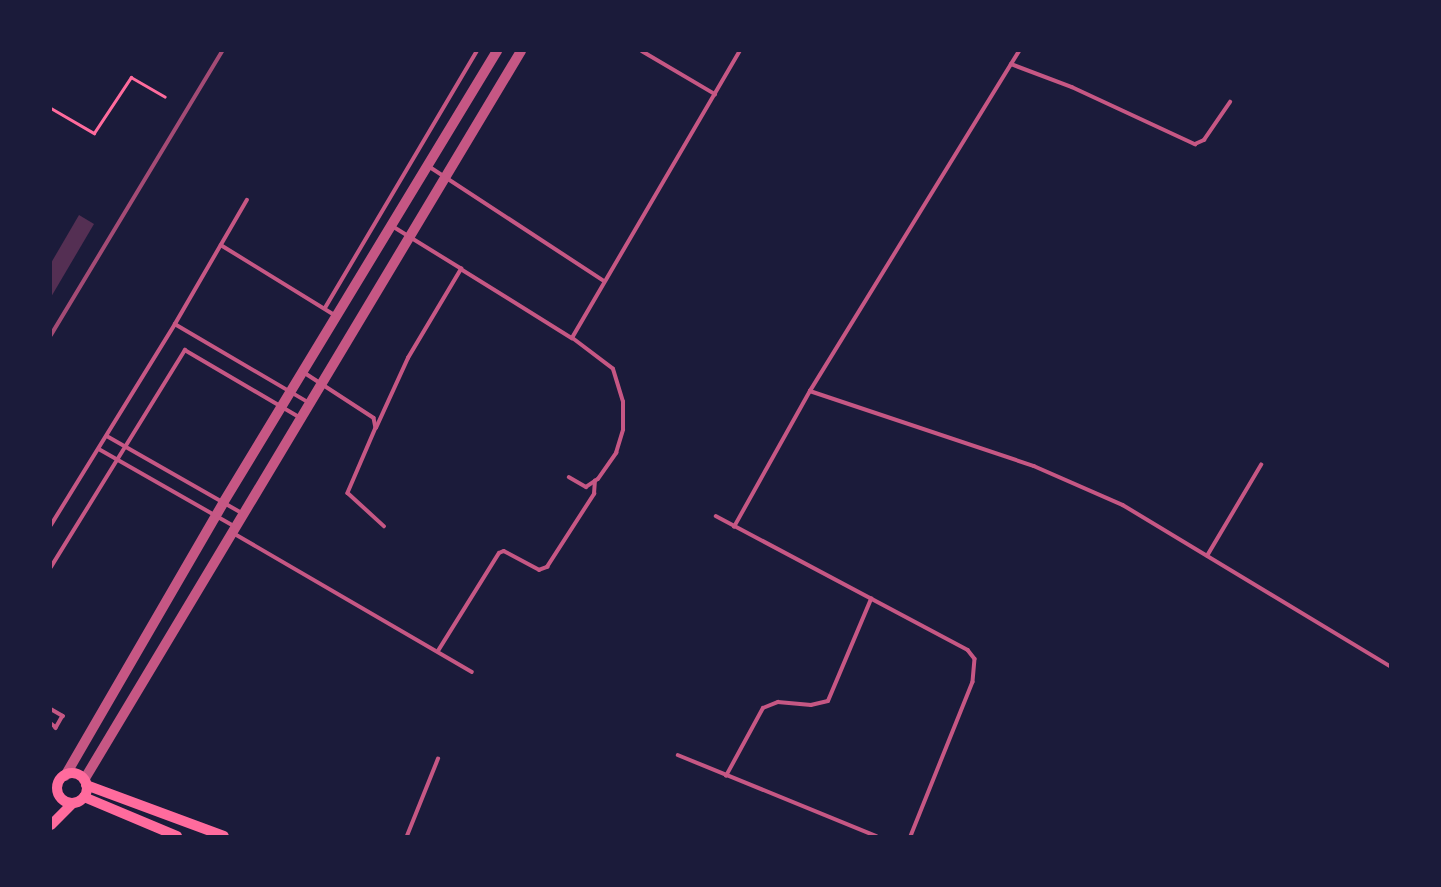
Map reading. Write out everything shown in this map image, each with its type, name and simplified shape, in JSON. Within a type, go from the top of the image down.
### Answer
[{"type":"main road","points":[[51,796],[62,779],[74,774],[85,782],[224,836]]},
{"type":"main road","points":[[62,779],[62,799],[79,800],[177,836]]},
{"type":"main road","points":[[51,825],[79,800],[85,782]]},
{"type":"street","points":[[62,779],[223,503],[497,51]]},
{"type":"street","points":[[85,782],[232,529],[521,51]]},
{"type":"lane","points":[[325,308],[477,51]]},
{"type":"lane","points":[[642,51],[715,94]]},
{"type":"lane","points":[[572,338],[740,51]]},
{"type":"lane","points":[[734,527],[810,391],[1019,51]]},
{"type":"lane","points":[[1011,64],[1072,87],[1195,145],[1204,140],[1230,102]]},
{"type":"lane","points":[[428,165],[604,281]]},
{"type":"lane","points":[[51,525],[175,324],[247,200]]},
{"type":"lane","points":[[391,226],[572,338],[613,369],[623,402],[616,453],[595,481],[586,487],[569,477]]},
{"type":"lane","points":[[221,245],[337,316]]},
{"type":"lane","points":[[384,526],[348,493],[408,358],[461,269]]},
{"type":"lane","points":[[175,324],[308,402]]},
{"type":"lane","points":[[51,567],[185,350],[299,417]]},
{"type":"lane","points":[[303,372],[369,413],[376,428]]},
{"type":"lane","points":[[810,391],[1034,466],[1123,505],[1390,666]]},
{"type":"lane","points":[[107,436],[242,513]]},
{"type":"lane","points":[[99,449],[216,516],[232,529],[472,671]]},
{"type":"lane","points":[[1206,556],[1261,465]]},
{"type":"lane","points":[[438,651],[499,553],[504,551],[539,569],[547,568],[594,494],[595,481]]},
{"type":"lane","points":[[716,516],[968,650],[975,659],[974,682],[911,836]]},
{"type":"lane","points":[[726,775],[763,708],[778,702],[811,705],[828,701],[871,599]]},
{"type":"lane","points":[[51,709],[63,716],[56,728],[51,724]]},
{"type":"lane","points":[[678,755],[876,836]]},
{"type":"lane","points":[[407,836],[438,759]]},
{"type":"path","points":[[51,107],[94,133],[131,77],[165,97]]},
{"type":"building","points":[[79,215],[94,224],[51,297],[51,263]]},
{"type":"railway","points":[[51,335],[222,51]]}]
